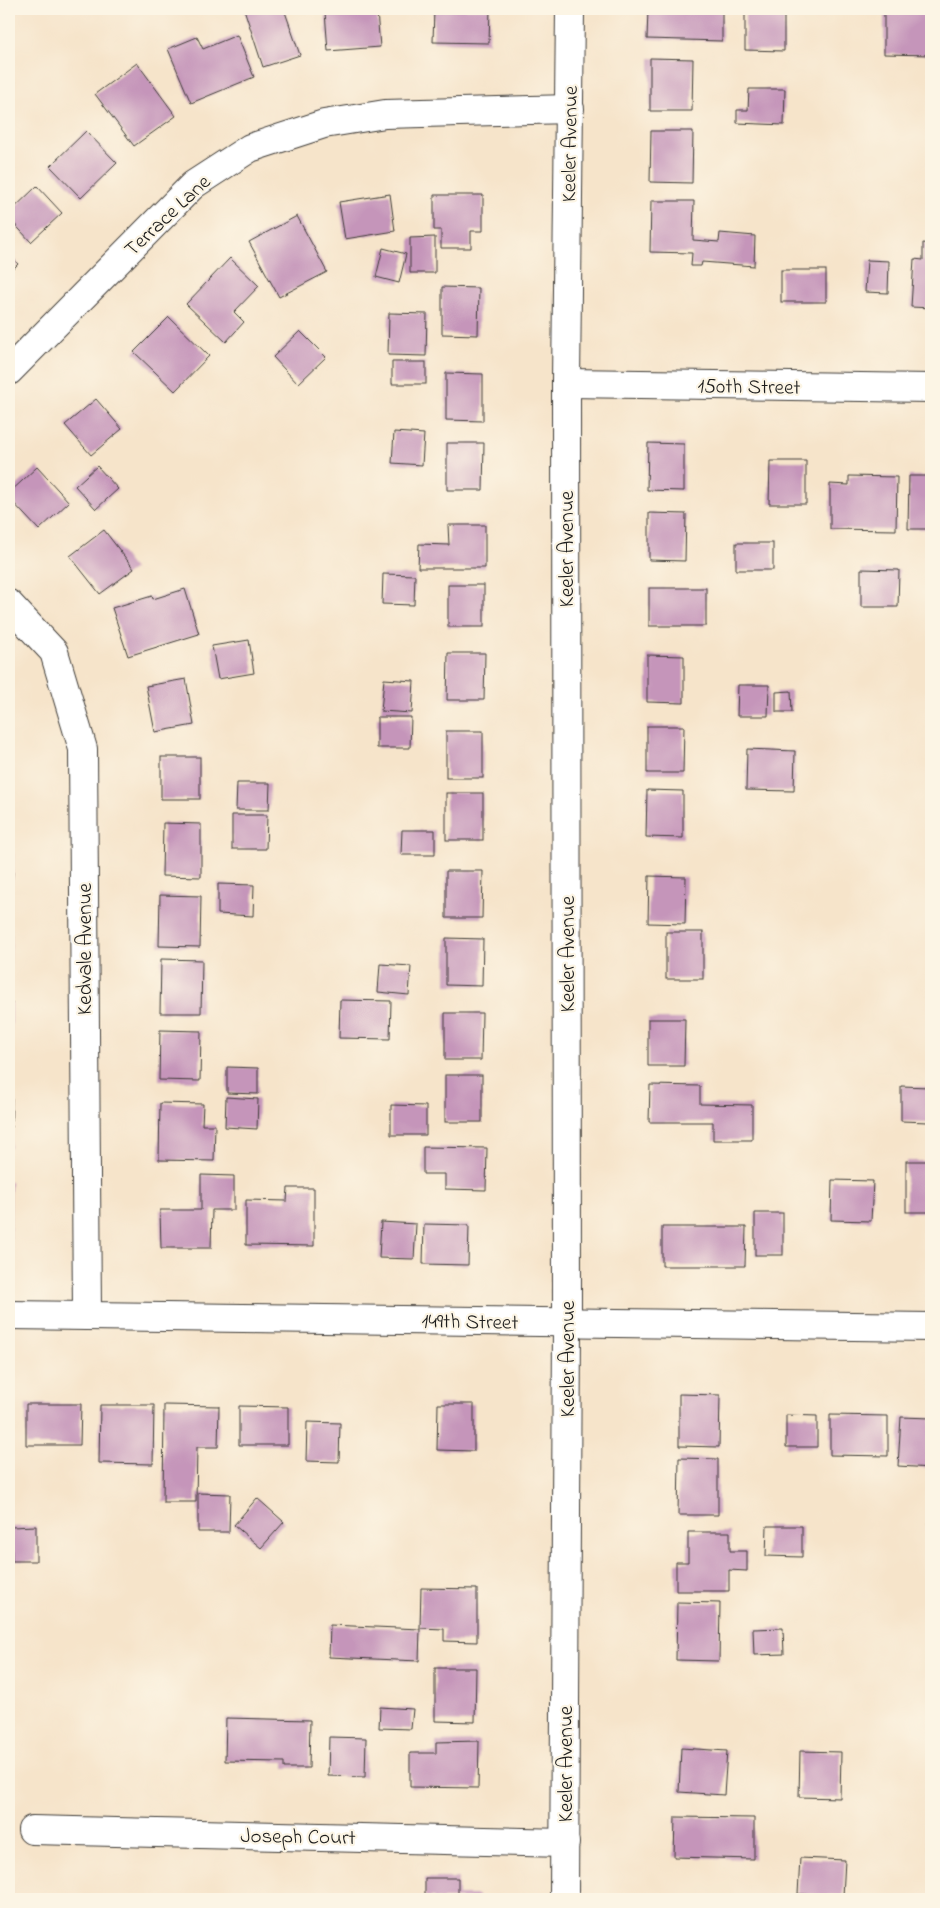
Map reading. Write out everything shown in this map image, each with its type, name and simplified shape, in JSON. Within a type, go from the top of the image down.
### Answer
[{"type":"street","name":"Keeler Avenue","points":[[564,1899],[567,1322],[566,383],[570,9]]},
{"type":"street","name":"Terrace Lane","points":[[9,371],[193,185],[250,148],[324,124],[385,114],[570,109]]},
{"type":"street","name":"150th Street","points":[[566,383],[931,388]]},
{"type":"street","name":"Kedvale Avenue","points":[[9,604],[54,652],[83,749],[87,1316]]},
{"type":"street","name":"149th Street","points":[[9,1315],[931,1327]]},
{"type":"street","name":"Joseph Court","points":[[32,1830],[565,1843]]},
{"type":"building","points":[[244,9],[284,9],[300,55],[263,67]]},
{"type":"building","points":[[349,9],[401,10],[377,12],[380,47],[328,51],[325,12]]},
{"type":"building","points":[[434,9],[490,9],[489,43],[433,42]]},
{"type":"building","points":[[648,9],[722,9],[722,41],[647,39]]},
{"type":"building","points":[[884,9],[930,9],[931,55],[884,54]]},
{"type":"building","points":[[745,12],[784,13],[784,51],[745,50]]},
{"type":"building","points":[[237,35],[254,77],[191,103],[168,49],[197,37],[203,49]]},
{"type":"building","points":[[650,58],[693,59],[692,111],[650,111]]},
{"type":"building","points":[[137,63],[176,116],[134,146],[95,94]]},
{"type":"building","points":[[749,89],[785,89],[784,125],[737,123],[737,110],[748,110]]},
{"type":"building","points":[[86,131],[117,163],[81,198],[50,166]]},
{"type":"building","points":[[651,131],[693,131],[692,183],[650,182]]},
{"type":"building","points":[[37,186],[62,213],[31,242],[9,218],[9,213]]},
{"type":"building","points":[[390,194],[395,231],[345,239],[339,202]]},
{"type":"building","points":[[434,195],[483,195],[483,231],[471,231],[471,248],[441,248],[441,230],[434,230]]},
{"type":"building","points":[[651,201],[694,201],[693,240],[719,242],[720,233],[755,236],[754,266],[702,262],[701,266],[691,266],[692,253],[650,252]]},
{"type":"building","points":[[297,216],[327,272],[279,297],[249,242]]},
{"type":"building","points":[[435,237],[435,273],[410,273],[410,238]]},
{"type":"building","points":[[923,243],[931,244],[931,308],[911,307],[914,259],[923,260]]},
{"type":"building","points":[[383,248],[406,254],[399,283],[376,277]]},
{"type":"building","points":[[9,254],[18,264],[9,273]]},
{"type":"building","points":[[230,258],[259,286],[234,312],[244,322],[226,342],[186,304]]},
{"type":"building","points":[[867,260],[889,261],[888,293],[865,292]]},
{"type":"building","points":[[781,270],[826,270],[826,302],[781,302]]},
{"type":"building","points":[[442,287],[479,288],[478,335],[442,334]]},
{"type":"building","points":[[389,313],[427,314],[426,356],[388,355]]},
{"type":"building","points":[[169,317],[209,356],[175,391],[134,352]]},
{"type":"building","points":[[300,331],[326,357],[298,384],[273,357]]},
{"type":"building","points":[[392,362],[426,362],[426,384],[392,384]]},
{"type":"building","points":[[446,373],[483,374],[483,421],[446,420]]},
{"type":"building","points":[[96,399],[122,429],[91,455],[65,425]]},
{"type":"building","points":[[394,432],[424,434],[422,465],[392,463]]},
{"type":"building","points":[[447,443],[484,443],[483,490],[447,490]]},
{"type":"building","points":[[648,443],[684,444],[684,491],[647,490]]},
{"type":"building","points":[[770,461],[806,461],[806,504],[769,504]]},
{"type":"building","points":[[97,466],[118,489],[96,509],[75,486]]},
{"type":"building","points":[[37,467],[69,502],[39,530],[9,498],[9,493]]},
{"type":"building","points":[[849,476],[897,477],[896,530],[830,529],[830,484],[849,485]]},
{"type":"building","points":[[909,476],[931,476],[931,529],[908,529]]},
{"type":"building","points":[[649,513],[686,514],[685,561],[649,560]]},
{"type":"building","points":[[448,525],[485,525],[485,568],[418,568],[419,544],[449,545]]},
{"type":"building","points":[[104,530],[134,569],[100,594],[70,556]]},
{"type":"building","points":[[736,543],[773,543],[773,570],[736,570]]},
{"type":"building","points":[[861,569],[899,570],[898,607],[861,607]]},
{"type":"building","points":[[383,574],[415,575],[414,605],[382,604]]},
{"type":"building","points":[[448,585],[484,585],[484,627],[448,627]]},
{"type":"building","points":[[649,588],[706,588],[706,626],[649,626]]},
{"type":"building","points":[[185,589],[199,634],[128,656],[112,608],[152,596],[153,599]]},
{"type":"building","points":[[249,640],[254,673],[218,679],[212,646]]},
{"type":"building","points":[[448,653],[485,653],[484,700],[447,700]]},
{"type":"building","points":[[647,655],[684,656],[684,703],[647,702]]},
{"type":"building","points":[[186,679],[194,725],[155,732],[146,686]]},
{"type":"building","points":[[384,679],[414,681],[412,713],[381,711]]},
{"type":"building","points":[[738,685],[769,685],[768,716],[737,716]]},
{"type":"building","points":[[791,691],[792,712],[776,712],[776,692]]},
{"type":"building","points":[[377,717],[411,717],[410,748],[377,748]]},
{"type":"building","points":[[647,726],[684,726],[683,773],[647,773]]},
{"type":"building","points":[[446,731],[483,731],[483,778],[446,778]]},
{"type":"building","points":[[747,749],[795,751],[794,791],[746,790]]},
{"type":"building","points":[[161,757],[200,757],[200,799],[161,799]]},
{"type":"building","points":[[237,783],[270,783],[269,810],[236,810]]},
{"type":"building","points":[[647,790],[683,791],[683,838],[646,837]]},
{"type":"building","points":[[446,793],[483,793],[483,840],[446,840]]},
{"type":"building","points":[[232,815],[267,815],[266,849],[232,849]]},
{"type":"building","points":[[163,823],[201,824],[201,877],[162,876]]},
{"type":"building","points":[[402,830],[435,830],[435,855],[401,855]]},
{"type":"building","points":[[9,853],[14,854],[11,904],[9,904]]},
{"type":"building","points":[[446,871],[483,871],[482,918],[446,918]]},
{"type":"building","points":[[649,876],[686,877],[685,924],[648,923]]},
{"type":"building","points":[[218,884],[254,885],[253,916],[218,914]]},
{"type":"building","points":[[160,895],[201,896],[200,947],[159,946]]},
{"type":"building","points":[[666,932],[703,932],[703,979],[666,979]]},
{"type":"building","points":[[9,933],[12,934],[10,966],[9,966]]},
{"type":"building","points":[[446,938],[483,939],[482,986],[446,985]]},
{"type":"building","points":[[161,959],[202,960],[201,1013],[160,1013]]},
{"type":"building","points":[[380,964],[411,966],[409,995],[378,992]]},
{"type":"building","points":[[340,1000],[391,1001],[390,1039],[339,1038]]},
{"type":"building","points":[[9,1003],[12,1003],[11,1073],[9,1073]]},
{"type":"building","points":[[445,1013],[482,1013],[481,1060],[445,1060]]},
{"type":"building","points":[[648,1019],[685,1019],[684,1066],[648,1066]]},
{"type":"building","points":[[160,1030],[201,1031],[200,1081],[159,1080]]},
{"type":"building","points":[[227,1067],[258,1068],[258,1094],[227,1093]]},
{"type":"building","points":[[445,1075],[482,1075],[482,1122],[445,1122]]},
{"type":"building","points":[[650,1085],[700,1086],[700,1104],[752,1105],[752,1140],[713,1140],[713,1122],[649,1122]]},
{"type":"building","points":[[901,1086],[929,1087],[928,1122],[901,1121]]},
{"type":"building","points":[[9,1094],[12,1094],[11,1148],[9,1148]]},
{"type":"building","points":[[226,1097],[258,1099],[257,1129],[225,1127]]},
{"type":"building","points":[[160,1103],[203,1104],[202,1125],[215,1125],[214,1161],[159,1160]]},
{"type":"building","points":[[391,1105],[426,1106],[426,1135],[391,1135]]},
{"type":"building","points":[[423,1147],[487,1148],[486,1190],[445,1189],[445,1174],[423,1174]]},
{"type":"building","points":[[906,1161],[931,1161],[931,1212],[906,1212]]},
{"type":"building","points":[[201,1175],[234,1176],[234,1210],[212,1210],[211,1248],[161,1248],[160,1210],[201,1210]]},
{"type":"building","points":[[832,1180],[873,1181],[871,1221],[831,1220]]},
{"type":"building","points":[[9,1182],[11,1182],[11,1244],[9,1244]]},
{"type":"building","points":[[288,1188],[314,1188],[314,1246],[246,1245],[246,1200],[287,1201]]},
{"type":"building","points":[[755,1213],[783,1213],[783,1255],[755,1255]]},
{"type":"building","points":[[381,1222],[416,1224],[414,1259],[379,1258]]},
{"type":"building","points":[[424,1224],[469,1225],[468,1265],[423,1264]]},
{"type":"building","points":[[662,1227],[746,1227],[745,1266],[662,1266]]},
{"type":"building","points":[[679,1394],[720,1395],[719,1447],[679,1446]]},
{"type":"building","points":[[26,1404],[81,1404],[80,1445],[26,1445]]},
{"type":"building","points":[[438,1404],[474,1404],[474,1451],[437,1450]]},
{"type":"building","points":[[100,1405],[154,1405],[153,1464],[99,1463]]},
{"type":"building","points":[[164,1405],[219,1406],[218,1447],[197,1447],[196,1502],[163,1502]]},
{"type":"building","points":[[239,1406],[288,1407],[288,1445],[239,1445]]},
{"type":"building","points":[[786,1415],[817,1416],[817,1447],[786,1447]]},
{"type":"building","points":[[830,1415],[888,1416],[888,1456],[830,1455]]},
{"type":"building","points":[[901,1417],[931,1418],[931,1468],[898,1466]]},
{"type":"building","points":[[307,1422],[340,1423],[339,1462],[306,1461]]},
{"type":"building","points":[[679,1458],[718,1459],[718,1515],[678,1515]]},
{"type":"building","points":[[198,1493],[230,1494],[229,1532],[198,1532]]},
{"type":"building","points":[[257,1498],[284,1522],[261,1548],[234,1525]]},
{"type":"building","points":[[930,1498],[931,1530],[928,1530]]},
{"type":"building","points":[[36,1526],[36,1561],[12,1561],[11,1527]]},
{"type":"building","points":[[767,1526],[802,1526],[802,1557],[766,1556]]},
{"type":"building","points":[[688,1532],[730,1532],[730,1551],[747,1551],[747,1571],[729,1570],[729,1591],[676,1591],[676,1562],[688,1562]]},
{"type":"building","points":[[421,1588],[477,1589],[477,1642],[444,1641],[444,1629],[420,1628]]},
{"type":"building","points":[[677,1602],[720,1603],[719,1661],[676,1660]]},
{"type":"building","points":[[330,1625],[420,1629],[419,1661],[329,1657]]},
{"type":"building","points":[[783,1628],[784,1654],[754,1655],[753,1629]]},
{"type":"building","points":[[435,1668],[476,1668],[475,1722],[435,1721]]},
{"type":"building","points":[[380,1707],[413,1709],[411,1729],[379,1728]]},
{"type":"building","points":[[226,1718],[310,1720],[309,1768],[284,1768],[284,1762],[225,1761]]},
{"type":"building","points":[[329,1737],[366,1738],[365,1777],[328,1776]]},
{"type":"building","points":[[479,1741],[478,1788],[410,1787],[410,1753],[436,1753],[436,1742]]},
{"type":"building","points":[[681,1748],[727,1751],[724,1795],[679,1792]]},
{"type":"building","points":[[800,1751],[841,1752],[840,1798],[799,1797]]},
{"type":"building","points":[[675,1817],[754,1818],[754,1859],[674,1857]]},
{"type":"building","points":[[800,1858],[845,1860],[843,1896],[798,1894]]},
{"type":"building","points":[[425,1878],[458,1878],[458,1895],[478,1895],[478,1899],[434,1899],[434,1897],[425,1897]]}]
